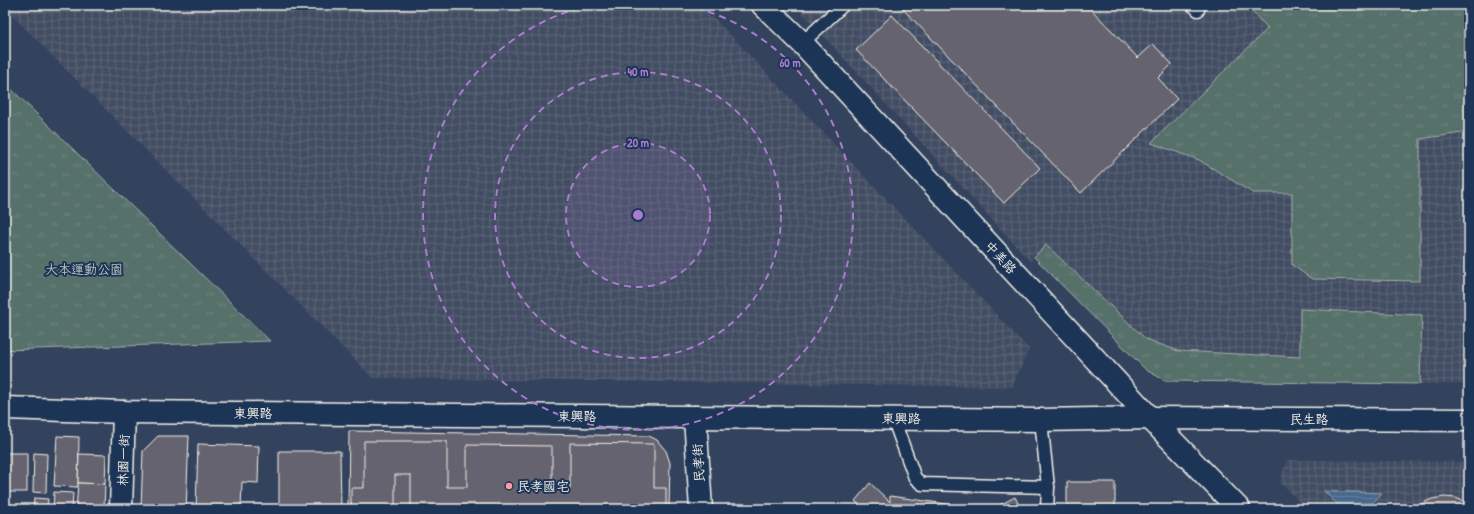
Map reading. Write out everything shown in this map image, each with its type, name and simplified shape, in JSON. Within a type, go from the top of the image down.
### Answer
[{"type":"street","name":"中美路","points":[[763,5],[802,43],[1150,418],[1239,509]]},
{"type":"street","name":"東興路","points":[[5,408],[124,412],[695,417],[1041,420],[1150,418]]},
{"type":"street","name":"林園一街","points":[[121,509],[124,412]]},
{"type":"street","name":"民孝街","points":[[695,417],[701,509]]},
{"type":"street","name":"民生路","points":[[1150,418],[1469,420]]},
{"type":"lane","points":[[802,43],[842,5]]},
{"type":"lane","points":[[893,418],[915,478],[922,484],[1048,487]]},
{"type":"lane","points":[[1041,420],[1048,487],[1047,509]]},
{"type":"shaded area","points":[[5,5],[700,5],[1029,349],[1012,387],[373,378],[5,8]]},
{"type":"shaded area","points":[[795,5],[1245,5],[1268,28],[1151,143],[1199,160],[1253,193],[1292,192],[1292,265],[1420,281],[1420,139],[1469,132],[1469,384],[1420,384],[1422,315],[1300,309],[1301,357],[1178,351],[1146,339],[1046,245],[1030,261]]},
{"type":"shaded area","points":[[1287,460],[1469,462],[1469,509],[1306,509],[1280,482]]},
{"type":"green space","points":[[1245,5],[1469,5],[1469,132],[1420,139],[1420,281],[1312,279],[1292,265],[1292,193],[1253,193],[1199,160],[1151,143],[1268,28]]},
{"type":"green space","name":"大本運動公園","points":[[5,83],[270,341],[5,350]]},
{"type":"green space","points":[[1046,245],[1146,339],[1178,351],[1300,357],[1300,309],[1422,315],[1420,384],[1166,381],[1146,370],[1034,257]]},
{"type":"water","points":[[1324,491],[1382,493],[1367,509],[1342,509]]},
{"type":"building","points":[[899,5],[1087,5],[1138,58],[1153,44],[1172,64],[1158,78],[1177,99],[1081,193]]},
{"type":"building","points":[[892,15],[1040,168],[1004,203],[856,50]]},
{"type":"building","name":"民孝國宅","points":[[349,431],[649,436],[657,440],[666,451],[670,463],[669,509],[348,509]]},
{"type":"building","points":[[57,436],[79,437],[78,487],[54,486]]},
{"type":"building","points":[[158,436],[189,436],[186,509],[141,509],[143,451]]},
{"type":"building","name":"民孝國宅","points":[[364,441],[447,441],[447,487],[467,487],[467,445],[552,446],[552,489],[570,489],[570,443],[654,444],[654,488],[666,488],[666,509],[621,509],[621,507],[598,506],[598,509],[411,509],[411,475],[395,475],[395,509],[351,509],[351,488],[364,488]]},
{"type":"building","points":[[198,444],[259,446],[258,483],[242,482],[241,509],[196,509]]},
{"type":"building","points":[[279,451],[340,451],[341,509],[279,509]]},
{"type":"building","points":[[6,453],[27,453],[27,492],[6,492]]},
{"type":"building","points":[[34,453],[47,454],[46,493],[33,492]]},
{"type":"building","points":[[79,454],[106,455],[105,484],[78,483]]},
{"type":"building","points":[[1067,482],[1115,482],[1115,509],[1067,509]]},
{"type":"building","points":[[78,483],[105,484],[104,509],[76,509]]},
{"type":"building","points":[[870,483],[890,502],[890,496],[982,509],[864,509],[855,501]]},
{"type":"building","points":[[54,492],[73,493],[72,509],[53,509]]},
{"type":"building","points":[[1015,497],[1021,509],[992,509]]},
{"type":"building","points":[[1444,497],[1456,498],[1467,503],[1469,504],[1469,509],[1416,509],[1421,504],[1432,499]]},
{"type":"building","points":[[34,498],[48,499],[47,509],[33,509]]},
{"type":"place","name":"民孝國宅","points":[[509,486]]}]
